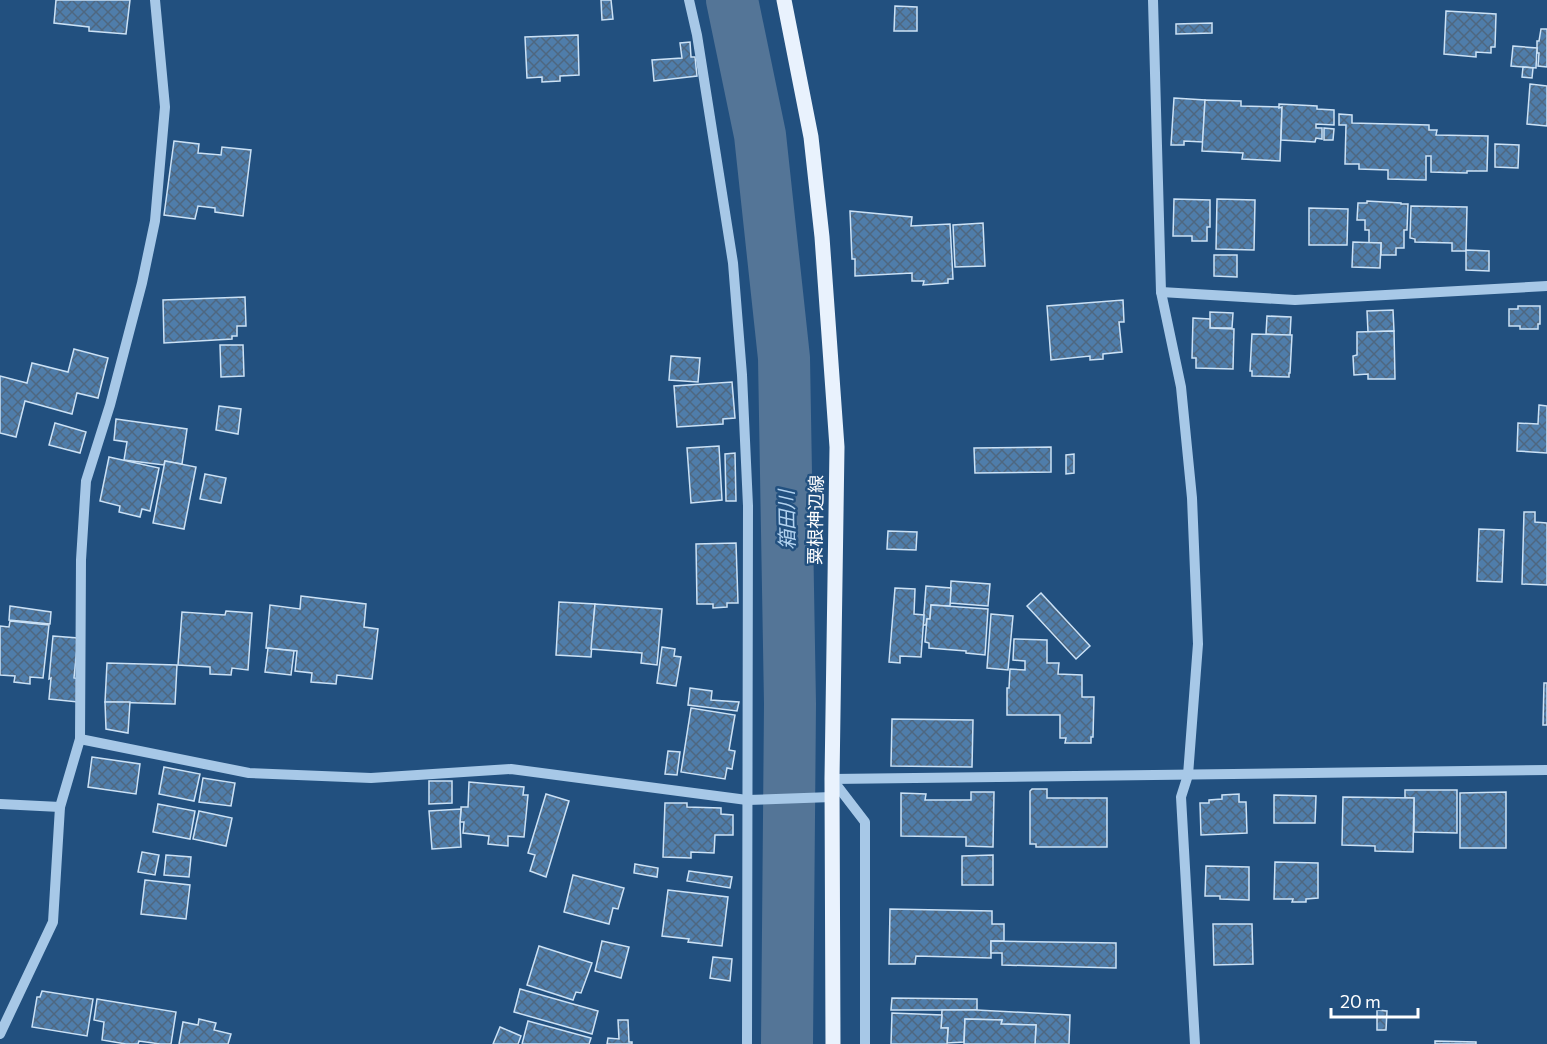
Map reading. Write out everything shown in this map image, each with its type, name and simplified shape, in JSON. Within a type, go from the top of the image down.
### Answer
[{"type":"main road","name":"粟根神辺線","points":[[784,0],[811,137],[822,237],[837,447],[832,779],[833,1044]]},
{"type":"street","points":[[0,1034],[53,922],[60,807],[80,739],[81,560],[86,481],[110,405],[142,283],[155,221],[165,107],[155,0]]},
{"type":"street","points":[[689,0],[697,35],[733,263],[742,375],[748,506],[747,1044]]},
{"type":"street","points":[[1153,0],[1161,292],[1181,387],[1192,498],[1198,644],[1188,775],[1181,797],[1195,1044]]},
{"type":"street","points":[[1161,292],[1295,300],[1547,286]]},
{"type":"street","points":[[80,739],[249,773],[371,778],[511,769],[747,800],[832,796]]},
{"type":"street","points":[[832,779],[1547,770]]},
{"type":"street","points":[[832,779],[865,822],[865,1044]]},
{"type":"street","points":[[0,804],[60,807]]},
{"type":"building","points":[[56,0],[130,0],[126,34],[89,31],[89,27],[54,23]]},
{"type":"building","points":[[601,0],[611,0],[613,19],[602,20]]},
{"type":"building","points":[[895,6],[917,7],[917,31],[894,31]]},
{"type":"building","points":[[1446,11],[1496,14],[1495,47],[1491,47],[1491,53],[1476,52],[1476,57],[1444,54]]},
{"type":"building","points":[[1212,23],[1212,33],[1176,34],[1176,24]]},
{"type":"building","points":[[1541,29],[1547,29],[1547,67],[1538,66],[1537,41],[1539,41]]},
{"type":"building","points":[[578,35],[579,75],[560,76],[560,81],[542,82],[542,77],[527,78],[525,37]]},
{"type":"building","points":[[690,42],[691,57],[695,57],[697,76],[654,81],[652,60],[682,58],[680,43]]},
{"type":"building","points":[[1513,46],[1537,48],[1536,68],[1511,66]]},
{"type":"building","points":[[1523,67],[1533,68],[1532,78],[1522,77]]},
{"type":"building","points":[[1530,84],[1547,86],[1547,126],[1527,124]]},
{"type":"building","points":[[1174,98],[1205,100],[1203,142],[1184,141],[1184,145],[1171,145]]},
{"type":"building","points":[[1205,100],[1241,101],[1241,106],[1282,107],[1280,161],[1242,159],[1243,153],[1202,151]]},
{"type":"building","points":[[1279,104],[1317,106],[1317,109],[1334,110],[1334,125],[1316,124],[1316,128],[1322,128],[1322,139],[1316,138],[1315,142],[1281,140],[1282,107],[1279,108]]},
{"type":"building","points":[[1339,114],[1352,115],[1352,123],[1429,125],[1429,130],[1437,130],[1436,135],[1488,136],[1487,171],[1431,172],[1431,156],[1426,156],[1426,180],[1388,179],[1388,170],[1359,169],[1359,164],[1345,164],[1346,125],[1339,125]]},
{"type":"building","points":[[1324,128],[1334,129],[1333,140],[1324,140]]},
{"type":"building","points":[[174,141],[199,144],[198,153],[221,155],[222,147],[251,150],[243,216],[215,212],[215,208],[198,206],[195,219],[164,215]]},
{"type":"building","points":[[1495,144],[1519,145],[1518,168],[1495,167]]},
{"type":"building","points":[[1174,199],[1210,200],[1210,227],[1207,227],[1207,241],[1192,241],[1192,236],[1173,236]]},
{"type":"building","points":[[1217,199],[1255,200],[1254,250],[1216,249]]},
{"type":"building","points":[[1367,201],[1408,204],[1404,248],[1396,248],[1396,255],[1381,255],[1381,243],[1369,243],[1369,230],[1365,230],[1365,220],[1357,220],[1358,203],[1367,203]]},
{"type":"building","points":[[1411,206],[1467,207],[1466,251],[1452,251],[1452,243],[1415,242],[1415,239],[1410,238]]},
{"type":"building","points":[[1309,208],[1348,209],[1347,245],[1309,245]]},
{"type":"building","points":[[850,211],[912,217],[911,226],[950,224],[953,279],[948,279],[948,283],[923,285],[924,281],[912,281],[912,273],[855,276]]},
{"type":"building","points":[[983,223],[985,266],[955,267],[953,225]]},
{"type":"building","points":[[1353,242],[1381,243],[1380,268],[1352,267]]},
{"type":"building","points":[[1466,250],[1489,251],[1489,271],[1466,270]]},
{"type":"building","points":[[1214,255],[1237,255],[1237,277],[1214,276]]},
{"type":"building","points":[[245,297],[246,326],[237,326],[237,336],[232,336],[232,339],[164,343],[163,300]]},
{"type":"building","points":[[1123,300],[1124,322],[1119,322],[1122,352],[1103,354],[1103,359],[1090,360],[1090,356],[1051,360],[1047,306]]},
{"type":"building","points":[[1518,306],[1540,306],[1538,329],[1520,329],[1520,326],[1509,326],[1509,309],[1518,309]]},
{"type":"building","points":[[1393,310],[1394,331],[1368,332],[1367,311]]},
{"type":"building","points":[[1210,312],[1233,313],[1232,328],[1210,328]]},
{"type":"building","points":[[1267,316],[1291,317],[1290,336],[1266,334]]},
{"type":"building","points":[[1193,318],[1210,319],[1210,328],[1234,329],[1233,369],[1196,368],[1196,358],[1192,358]]},
{"type":"building","points":[[1394,331],[1395,379],[1368,379],[1368,374],[1354,375],[1353,356],[1357,355],[1357,332]]},
{"type":"building","points":[[1252,334],[1292,335],[1289,377],[1252,376],[1252,371],[1250,371]]},
{"type":"building","points":[[220,345],[243,345],[244,376],[221,377]]},
{"type":"building","points":[[74,349],[108,358],[98,398],[77,393],[72,414],[25,401],[16,437],[0,433],[0,376],[27,383],[32,363],[68,372]]},
{"type":"building","points":[[671,356],[700,358],[698,382],[669,380]]},
{"type":"building","points":[[732,382],[735,418],[723,419],[723,424],[677,427],[674,386]]},
{"type":"building","points":[[1539,405],[1547,406],[1547,453],[1517,451],[1518,423],[1538,424]]},
{"type":"building","points":[[219,406],[241,409],[238,434],[216,430]]},
{"type":"building","points":[[116,419],[187,429],[182,464],[165,461],[164,465],[124,460],[127,442],[114,440]]},
{"type":"building","points":[[55,423],[86,432],[80,453],[49,445]]},
{"type":"building","points":[[719,446],[722,500],[691,503],[687,448]]},
{"type":"building","points":[[1051,447],[1051,472],[975,473],[974,448]]},
{"type":"building","points":[[735,453],[736,501],[726,501],[725,454]]},
{"type":"building","points":[[1074,454],[1074,473],[1066,474],[1066,455]]},
{"type":"building","points":[[109,457],[159,468],[150,511],[142,509],[140,517],[119,512],[120,506],[100,501]]},
{"type":"building","points":[[165,461],[196,467],[184,529],[153,523]]},
{"type":"building","points":[[205,474],[226,478],[221,503],[200,499]]},
{"type":"building","points":[[1524,512],[1535,512],[1535,522],[1547,523],[1547,585],[1522,584]]},
{"type":"building","points":[[1479,529],[1504,530],[1502,582],[1477,581]]},
{"type":"building","points":[[888,531],[917,532],[916,550],[887,549]]},
{"type":"building","points":[[736,543],[738,603],[727,603],[727,607],[713,608],[713,604],[697,604],[696,544]]},
{"type":"building","points":[[951,581],[990,584],[988,606],[950,603]]},
{"type":"building","points":[[926,586],[951,588],[950,606],[931,605],[930,619],[927,619],[926,625],[923,625]]},
{"type":"building","points":[[895,588],[915,589],[914,614],[924,615],[921,657],[900,656],[900,663],[889,662]]},
{"type":"building","points":[[1041,593],[1090,646],[1076,659],[1027,606]]},
{"type":"building","points":[[301,596],[366,604],[364,627],[378,629],[372,679],[337,675],[336,684],[311,682],[312,673],[295,671],[297,651],[266,648],[270,605],[300,609]]},
{"type":"building","points":[[559,602],[595,604],[591,657],[556,655]]},
{"type":"building","points":[[595,604],[662,609],[657,665],[641,663],[642,653],[591,649]]},
{"type":"building","points":[[931,605],[988,609],[985,655],[929,648],[929,643],[925,642]]},
{"type":"building","points":[[10,606],[51,612],[50,624],[9,620]]},
{"type":"building","points":[[226,611],[252,613],[248,670],[232,668],[231,675],[210,674],[210,667],[178,665],[182,612],[225,615]]},
{"type":"building","points":[[991,614],[1013,616],[1008,670],[987,668]]},
{"type":"building","points":[[10,621],[49,625],[43,678],[30,677],[30,684],[14,682],[15,676],[0,675],[0,626],[9,627]]},
{"type":"building","points":[[53,636],[78,638],[74,678],[80,679],[78,702],[49,699]]},
{"type":"building","points":[[1014,639],[1047,640],[1047,663],[1059,663],[1058,674],[1082,675],[1082,697],[1094,697],[1091,743],[1065,743],[1066,738],[1060,738],[1060,715],[1007,715],[1010,669],[1025,670],[1025,661],[1013,660]]},
{"type":"building","points":[[662,647],[675,649],[674,656],[681,657],[676,686],[657,683]]},
{"type":"building","points":[[268,648],[294,651],[291,675],[265,672]]},
{"type":"building","points":[[107,663],[177,665],[175,704],[105,702]]},
{"type":"building","points":[[1544,683],[1547,683],[1547,725],[1543,725]]},
{"type":"building","points":[[690,688],[712,691],[711,700],[739,702],[737,711],[688,705]]},
{"type":"building","points":[[105,702],[130,702],[128,733],[106,729]]},
{"type":"building","points":[[691,708],[735,715],[729,750],[735,751],[732,769],[727,768],[725,779],[681,772]]},
{"type":"building","points":[[892,719],[973,720],[972,767],[891,766]]},
{"type":"building","points":[[668,751],[680,752],[677,775],[665,774]]},
{"type":"building","points":[[92,757],[140,764],[136,794],[88,787]]},
{"type":"building","points":[[164,767],[200,774],[194,801],[159,794]]},
{"type":"building","points":[[203,778],[235,783],[231,806],[199,802]]},
{"type":"building","points":[[429,781],[452,781],[452,803],[429,804]]},
{"type":"building","points":[[469,782],[524,787],[523,795],[528,795],[524,837],[508,836],[508,846],[488,844],[489,836],[463,833],[464,822],[460,822],[461,807],[468,807]]},
{"type":"building","points":[[1047,789],[1047,798],[1107,798],[1107,847],[1036,847],[1036,844],[1030,844],[1030,791]]},
{"type":"building","points":[[1405,790],[1457,790],[1457,833],[1414,832],[1414,798],[1405,798]]},
{"type":"building","points":[[971,792],[994,792],[993,847],[966,846],[966,837],[901,836],[901,793],[926,794],[925,800],[971,800]]},
{"type":"building","points":[[1506,792],[1506,848],[1460,848],[1460,793]]},
{"type":"building","points":[[546,794],[569,801],[546,877],[530,871],[535,855],[528,853]]},
{"type":"building","points":[[1239,794],[1239,802],[1246,802],[1247,833],[1201,835],[1200,803],[1222,799],[1222,795]]},
{"type":"building","points":[[1274,795],[1316,796],[1315,823],[1274,823]]},
{"type":"building","points":[[1343,797],[1414,798],[1413,852],[1375,851],[1375,846],[1342,845]]},
{"type":"building","points":[[665,803],[687,803],[687,807],[721,808],[721,814],[733,815],[733,835],[715,835],[714,853],[691,852],[691,858],[663,857]]},
{"type":"building","points":[[158,804],[195,811],[190,839],[153,832]]},
{"type":"building","points":[[461,809],[461,847],[432,849],[429,811]]},
{"type":"building","points":[[199,811],[232,818],[226,846],[193,839]]},
{"type":"building","points":[[142,852],[159,855],[155,875],[138,872]]},
{"type":"building","points":[[166,855],[191,857],[189,877],[164,875]]},
{"type":"building","points":[[993,855],[993,885],[962,885],[962,856]]},
{"type":"building","points":[[1275,862],[1318,863],[1318,898],[1306,899],[1306,902],[1274,899]]},
{"type":"building","points":[[635,864],[658,868],[657,877],[634,873]]},
{"type":"building","points":[[1206,866],[1249,867],[1249,900],[1205,896]]},
{"type":"building","points":[[689,871],[732,877],[730,888],[687,881]]},
{"type":"building","points":[[573,875],[624,888],[618,909],[613,908],[609,924],[564,912]]},
{"type":"building","points":[[145,880],[190,885],[186,919],[141,914]]},
{"type":"building","points":[[668,890],[728,897],[722,946],[662,936]]},
{"type":"building","points":[[890,909],[992,911],[992,924],[1004,924],[1004,941],[991,941],[991,958],[916,956],[915,964],[889,964]]},
{"type":"building","points":[[1213,924],[1252,924],[1253,964],[1214,965]]},
{"type":"building","points":[[602,941],[629,947],[621,978],[595,971]]},
{"type":"building","points":[[991,941],[1116,943],[1116,968],[1002,965],[1002,953],[991,953]]},
{"type":"building","points":[[539,946],[592,963],[581,993],[576,992],[573,1000],[527,985]]},
{"type":"building","points":[[713,957],[732,959],[730,981],[710,978]]},
{"type":"building","points":[[520,989],[598,1011],[592,1034],[514,1012]]},
{"type":"building","points":[[42,991],[93,999],[87,1036],[32,1027],[37,997],[40,997]]},
{"type":"building","points":[[892,998],[977,999],[977,1010],[891,1010]]},
{"type":"building","points":[[97,999],[176,1012],[171,1044],[139,1041],[138,1044],[126,1044],[102,1040],[104,1022],[94,1020]]},
{"type":"building","points":[[942,1010],[1070,1015],[1069,1044],[1035,1044],[1036,1025],[1001,1024],[1002,1020],[965,1019],[964,1042],[947,1043],[948,1028],[941,1028]]},
{"type":"building","points":[[1377,1010],[1387,1011],[1386,1030],[1377,1030]]},
{"type":"building","points":[[892,1013],[942,1015],[941,1028],[948,1028],[947,1044],[891,1044]]},
{"type":"building","points":[[199,1019],[216,1023],[214,1030],[231,1034],[228,1044],[179,1044],[183,1022],[198,1025]]},
{"type":"building","points":[[965,1019],[1002,1020],[1001,1024],[1036,1025],[1035,1044],[964,1044]]},
{"type":"building","points":[[618,1020],[628,1020],[629,1042],[632,1044],[607,1044],[608,1038],[619,1039]]},
{"type":"building","points":[[528,1021],[591,1038],[589,1044],[522,1044]]},
{"type":"building","points":[[500,1027],[521,1036],[518,1044],[493,1044]]},
{"type":"building","points":[[1435,1041],[1476,1042],[1476,1044],[1435,1044]]},
{"type":"waterway","name":"箱田川","points":[[732,0],[760,135],[784,358],[790,704],[787,1044]]}]
